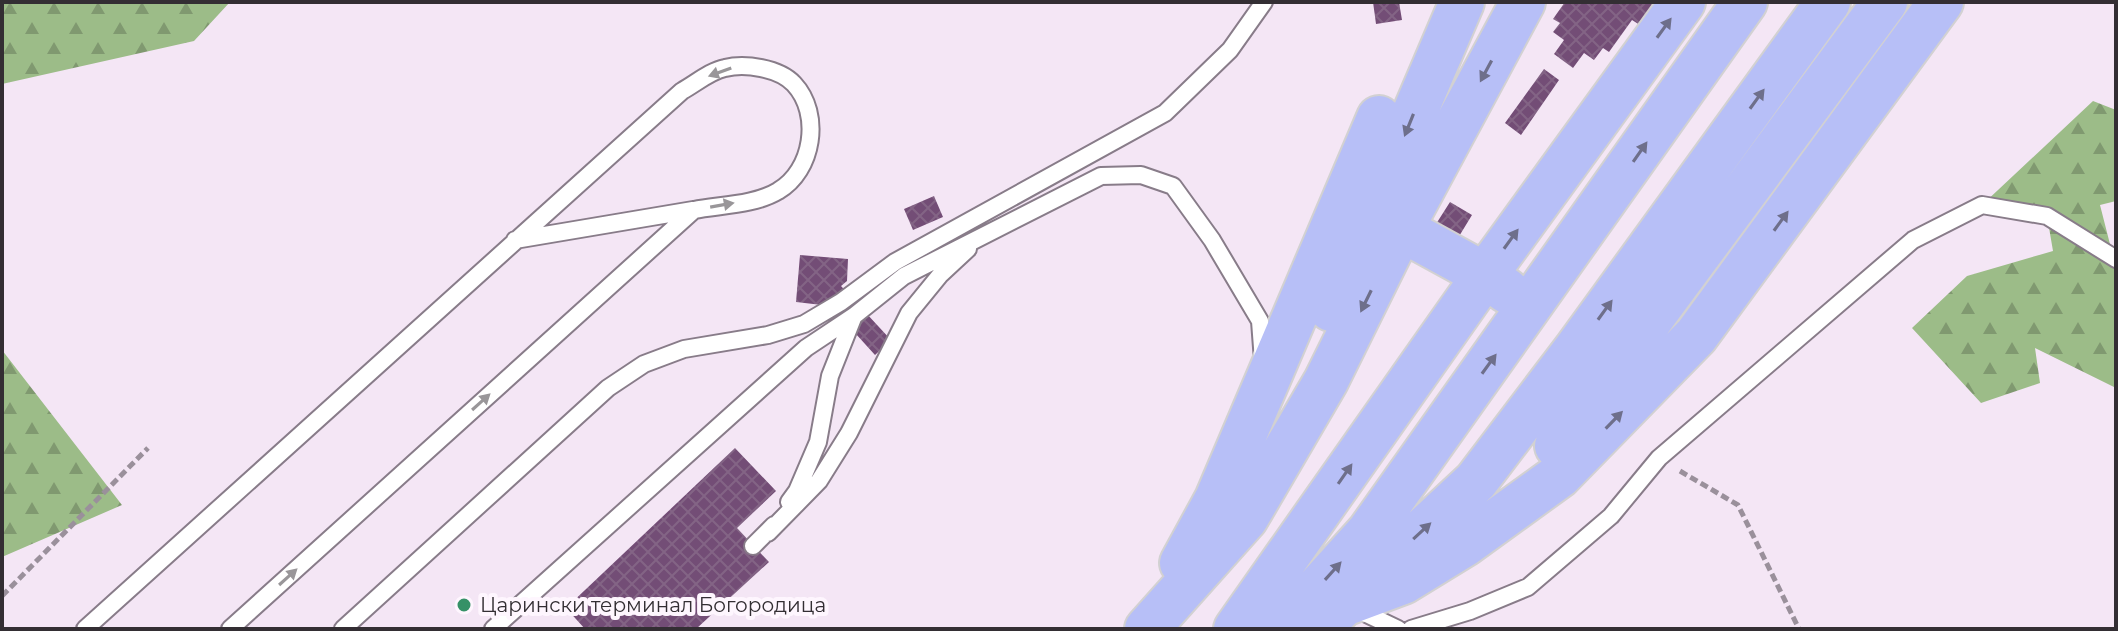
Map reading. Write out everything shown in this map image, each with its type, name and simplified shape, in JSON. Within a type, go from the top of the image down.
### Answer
[{"type":"highway","points":[[1147,629],[1217,499],[1429,2]]},
{"type":"highway","points":[[1147,629],[1229,508],[1305,370],[1462,2]]},
{"type":"highway","points":[[1147,629],[1246,518],[1326,381],[1401,229],[1523,2]]},
{"type":"highway","points":[[1236,629],[1485,275],[1683,2]]},
{"type":"highway","points":[[1281,629],[1369,532],[1745,2]]},
{"type":"highway","points":[[1331,616],[1476,481],[1577,348],[1828,2]]},
{"type":"highway","points":[[1331,616],[1403,582],[1465,544],[1544,463],[1903,10]]},
{"type":"highway","points":[[1401,229],[1485,275],[1577,348]]},
{"type":"lane","points":[[343,629],[608,388],[644,364],[684,349],[768,335],[804,324],[841,302],[895,262],[1165,113],[1230,50],[1264,2]]},
{"type":"lane","points":[[85,629],[514,240],[682,91],[724,68],[760,66],[793,82],[805,102],[812,138],[800,170],[778,191],[754,199],[514,240]]},
{"type":"lane","points":[[493,629],[806,348],[854,316],[904,276],[1101,176],[1141,175],[1173,186],[1212,240],[1260,321],[1265,387]]},
{"type":"lane","points":[[1411,629],[1470,611],[1528,587],[1611,516],[1659,458],[1913,240],[1982,205],[2047,216],[2116,259]]},
{"type":"lane","points":[[230,629],[694,210]]},
{"type":"lane","points":[[753,546],[819,481],[849,433],[909,313],[940,275],[981,237]]},
{"type":"lane","points":[[806,348],[841,302]]},
{"type":"lane","points":[[768,533],[797,491],[818,442],[830,376],[854,316]]},
{"type":"lane","points":[[1331,616],[1398,629]]},
{"type":"path","points":[[2,596],[148,448]]},
{"type":"path","points":[[1659,458],[1738,505],[1799,629]]},
{"type":"green space","points":[[2,2],[230,2],[194,41],[2,84]]},
{"type":"green space","points":[[2093,101],[2116,110],[2116,201],[2100,205],[2116,259],[2116,388],[2035,348],[2040,383],[1981,403],[1912,328],[1967,276],[2053,251],[2047,216],[1982,205]]},
{"type":"green space","points":[[2,350],[122,505],[2,557]]},
{"type":"building","points":[[1373,2],[1399,2],[1402,20],[1376,24]]},
{"type":"building","points":[[1565,2],[1661,2],[1643,27],[1632,20],[1609,52],[1603,48],[1594,60],[1584,53],[1573,68],[1554,54],[1564,40],[1553,32],[1560,23],[1553,19]]},
{"type":"building","points":[[1544,69],[1559,80],[1521,135],[1505,123]]},
{"type":"building","points":[[934,196],[943,217],[913,230],[904,209]]},
{"type":"building","points":[[1450,202],[1472,215],[1458,238],[1436,224]]},
{"type":"building","points":[[800,255],[848,259],[847,281],[841,286],[891,340],[875,355],[826,301],[822,305],[796,302]]},
{"type":"building","points":[[735,448],[776,491],[737,528],[769,562],[696,629],[585,629],[566,608]]},
{"type":"place","name":"Царински терминал Богородица","points":[[464,605]]}]
